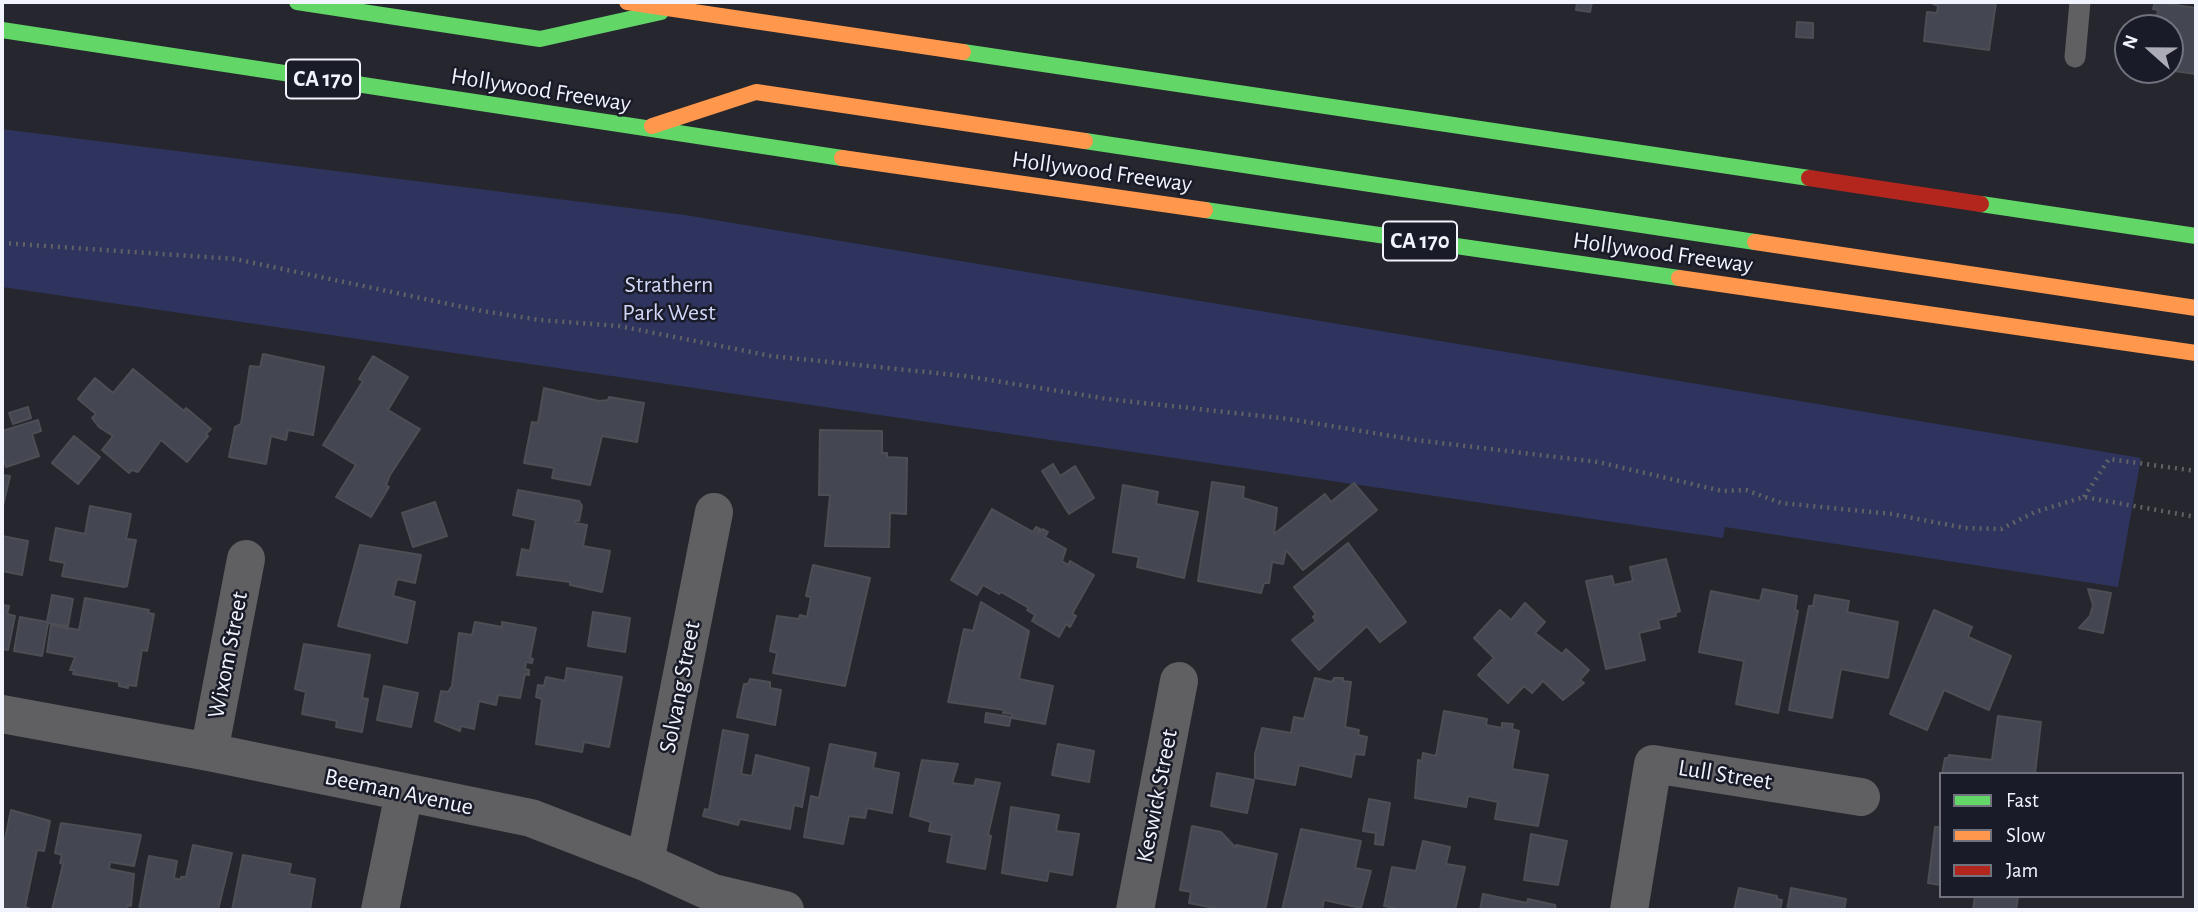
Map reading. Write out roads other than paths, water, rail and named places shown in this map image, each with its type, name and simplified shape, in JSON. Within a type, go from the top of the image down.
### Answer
[{"type":"highway","points":[[297,2],[540,39],[676,9]]},
{"type":"highway","points":[[627,2],[2196,236]]},
{"type":"highway","name":"Hollywood Freeway","points":[[2,30],[643,128],[2196,354]]},
{"type":"highway","points":[[643,128],[756,92],[2196,309]]},
{"type":"street","name":"Solvang Street","points":[[645,862],[714,512]]},
{"type":"street","name":"Wixom Street","points":[[209,752],[246,559]]},
{"type":"street","name":"Keswick Street","points":[[1135,910],[1179,681]]},
{"type":"street","name":"Beeman Avenue","points":[[2,714],[209,752],[531,818],[645,862],[713,893],[785,910]]},
{"type":"street","name":"Lull Street","points":[[1629,910],[1653,764],[1861,797]]},
{"type":"street","points":[[380,910],[404,793]]},
{"type":"lane","points":[[2075,57],[2080,2]]},
{"type":"park label","name":"Strathern Park West","points":[[669,299]]}]
